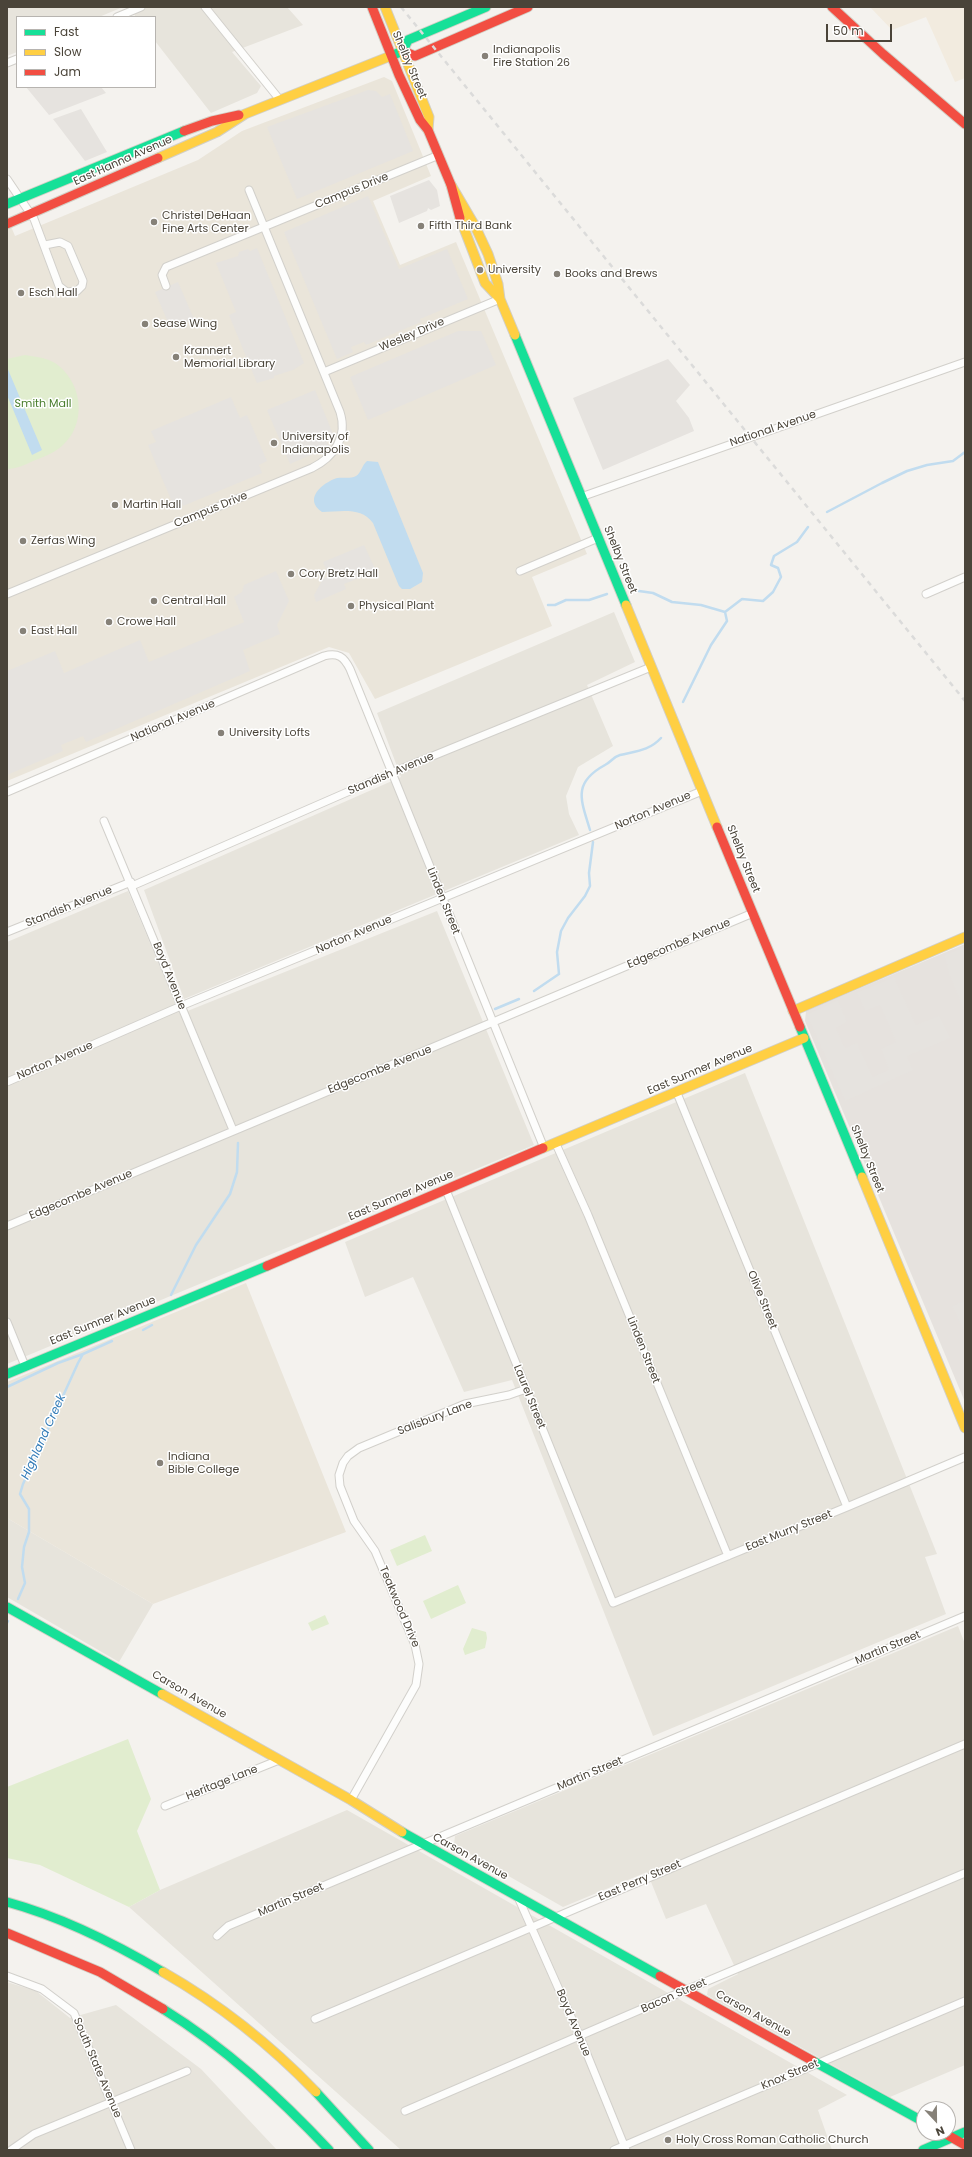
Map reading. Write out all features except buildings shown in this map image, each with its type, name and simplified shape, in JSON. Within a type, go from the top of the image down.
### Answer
[{"type":"main road","name":"Shelby Street","points":[[372,7],[391,55],[420,120],[428,130],[451,184],[472,220],[482,243],[498,282],[500,299],[965,1428]]},
{"type":"main road","name":"Shelby Street","points":[[384,7],[403,51],[428,117],[428,130]]},
{"type":"main road","points":[[403,51],[408,40],[486,7]]},
{"type":"main road","name":"East Hanna Avenue","points":[[7,204],[188,130],[212,121],[245,114],[391,55],[403,51],[415,56],[528,7]]},
{"type":"main road","points":[[832,7],[883,54],[965,124]]},
{"type":"main road","name":"East Hanna Avenue","points":[[7,224],[28,211],[216,132],[245,114]]},
{"type":"main road","points":[[793,1011],[965,937]]},
{"type":"main road","name":"East Sumner Avenue","points":[[7,1374],[677,1093],[804,1038]]},
{"type":"main road","name":"Carson Avenue","points":[[7,1607],[351,1800],[422,1844],[916,2118]]},
{"type":"main road","points":[[7,1902],[56,1919],[112,1944],[157,1968],[205,1998],[246,2029],[289,2066],[369,2150]]},
{"type":"main road","points":[[7,1933],[76,1959],[126,1985],[177,2015],[251,2072],[292,2110],[329,2150]]},
{"type":"main road","points":[[956,2140],[965,2145]]},
{"type":"main road","points":[[922,2150],[938,2141]]},
{"type":"street","points":[[119,16],[141,7]]},
{"type":"street","points":[[205,7],[280,100]]},
{"type":"street","name":"Campus Drive","points":[[166,286],[162,275],[166,267],[439,155]]},
{"type":"street","points":[[7,179],[28,211],[45,245],[46,253],[60,286],[67,292],[77,291],[82,286],[83,281],[68,246],[60,242],[45,245]]},
{"type":"street","name":"Campus Drive","points":[[7,594],[283,481],[324,461],[337,446],[343,424],[340,412],[250,190]]},
{"type":"street","name":"Wesley Drive","points":[[324,372],[500,299]]},
{"type":"street","name":"National Avenue","points":[[581,497],[965,362]]},
{"type":"street","points":[[520,571],[598,538]]},
{"type":"street","points":[[926,594],[965,577]]},
{"type":"street","name":"National Avenue","points":[[7,792],[324,656],[335,654],[339,655]]},
{"type":"street","name":"Linden Street","points":[[339,655],[350,669],[391,774],[544,1148]]},
{"type":"street","name":"Standish Avenue","points":[[7,932],[131,884],[391,774],[651,668]]},
{"type":"street","name":"Norton Avenue","points":[[7,1082],[182,1006],[702,791]]},
{"type":"street","name":"Boyd Avenue","points":[[104,821],[233,1130]]},
{"type":"street","name":"Edgecombe Avenue","points":[[7,1226],[753,913]]},
{"type":"street","name":"Olive Street","points":[[677,1093],[847,1507]]},
{"type":"street","name":"Linden Street","points":[[556,1144],[591,1222],[728,1556]]},
{"type":"street","name":"Laurel Street","points":[[446,1190],[613,1603]]},
{"type":"street","points":[[7,1322],[25,1366]]},
{"type":"street","name":"Salisbury Lane","points":[[348,1456],[359,1448],[461,1405],[509,1395],[526,1389]]},
{"type":"street","name":"Teakwood Drive","points":[[348,1456],[340,1471],[339,1480],[341,1491],[354,1521],[375,1551],[416,1648],[419,1668],[412,1692],[351,1800]]},
{"type":"street","name":"East Murry Street","points":[[613,1603],[965,1457]]},
{"type":"street","name":"Martin Street","points":[[217,1936],[228,1926],[965,1616]]},
{"type":"street","name":"East Perry Street","points":[[315,2019],[531,1926],[965,1744]]},
{"type":"street","name":"Heritage Lane","points":[[165,1806],[279,1760]]},
{"type":"street","name":"Bacon Street","points":[[405,2111],[580,2037],[686,1990],[965,1873]]},
{"type":"street","name":"Boyd Avenue","points":[[518,1897],[580,2037],[626,2148]]},
{"type":"street","name":"South State Avenue","points":[[7,1976],[42,1989],[74,2013],[131,2150]]},
{"type":"street","name":"Knox Street","points":[[614,2150],[626,2148],[817,2063],[965,2001]]},
{"type":"street","points":[[11,2150],[34,2134],[187,2071]]},
{"type":"shaded area","points":[[7,7],[123,7],[101,16],[16,16],[16,52],[7,56]]},
{"type":"shaded area","points":[[129,7],[287,7],[303,25],[232,52],[261,86],[257,93],[211,113],[156,42],[156,16],[135,16]]},
{"type":"shaded area","points":[[870,7],[965,7],[965,78],[955,82],[926,17],[892,30]]},
{"type":"shaded area","name":"University of Indianapolis","points":[[384,77],[392,81],[431,176],[373,201],[400,265],[456,242],[587,554],[532,577],[552,626],[375,699],[349,653],[329,647],[7,781],[7,217],[15,236],[198,160],[242,131]]},
{"type":"shaded area","points":[[27,88],[102,88],[106,93],[49,115]]},
{"type":"shaded area","points":[[368,90],[376,91],[382,97],[390,94],[413,151],[297,199],[267,127]]},
{"type":"shaded area","points":[[81,109],[107,152],[85,161],[53,119]]},
{"type":"shaded area","points":[[429,180],[437,190],[440,206],[431,210],[428,208],[427,211],[399,223],[390,196]]},
{"type":"shaded area","points":[[368,196],[399,269],[447,249],[468,299],[420,319],[421,322],[366,345],[364,342],[351,347],[353,352],[337,359],[284,232]]},
{"type":"shaded area","points":[[257,248],[304,363],[293,370],[257,383],[229,315],[236,312],[216,263],[238,256],[239,252],[248,249],[250,251]]},
{"type":"shaded area","points":[[178,282],[194,319],[171,329],[155,292]]},
{"type":"shaded area","points":[[458,331],[481,331],[496,365],[368,420],[350,377]]},
{"type":"shaded area","points":[[668,359],[690,385],[676,401],[689,418],[694,431],[603,470],[573,398]]},
{"type":"shaded area","points":[[315,390],[333,434],[325,438],[329,447],[290,464],[267,410]]},
{"type":"shaded area","points":[[231,397],[240,418],[247,415],[267,461],[259,465],[262,473],[183,506],[180,499],[172,502],[148,445],[156,442],[151,431]]},
{"type":"shaded area","points":[[364,545],[376,571],[344,584],[346,589],[316,602],[314,595],[323,579],[329,576],[323,562]]},
{"type":"shaded area","points":[[276,571],[289,601],[277,625],[280,634],[243,650],[250,671],[86,742],[83,736],[61,745],[63,751],[7,775],[7,671],[55,651],[64,673],[140,640],[149,662],[244,622],[234,597],[242,592],[244,585]]},
{"type":"shaded area","points":[[614,612],[635,662],[587,685],[613,746],[578,767],[566,796],[569,814],[579,835],[184,999],[144,890],[401,777],[377,713]]},
{"type":"shaded area","points":[[128,891],[180,1014],[437,911],[534,1145],[7,1364],[7,942]]},
{"type":"shaded area","points":[[965,944],[965,1402],[805,1021],[806,1011]]},
{"type":"shaded area","points":[[965,947],[965,1012],[949,974],[945,955]]},
{"type":"shaded area","points":[[894,977],[916,1025],[939,1016],[950,1038],[907,1056],[913,1070],[845,1101],[809,1020],[808,1014],[838,1000],[847,1022],[836,1028],[845,1048],[857,1043],[873,1077],[889,1070],[881,1049],[896,1042],[880,1005],[865,1011],[857,993]]},
{"type":"shaded area","points":[[745,1073],[937,1554],[925,1557],[946,1614],[653,1736],[512,1380],[464,1392],[413,1277],[365,1297],[345,1242]]},
{"type":"shaded area","points":[[246,1283],[346,1532],[153,1604],[7,1518],[7,1382]]},
{"type":"shaded area","points":[[965,1301],[965,1334],[952,1306]]},
{"type":"shaded area","points":[[7,1518],[153,1604],[119,1662],[7,1597]]},
{"type":"shaded area","points":[[958,1626],[965,1644],[965,2065],[890,2097],[707,1995],[708,1989],[738,1974],[706,1904],[666,1919],[647,1872],[563,1907],[454,1845],[455,1836]]},
{"type":"shaded area","points":[[347,1810],[847,2095],[818,2110],[832,2150],[401,2150],[129,1907],[160,1890]]},
{"type":"shaded area","points":[[7,1982],[36,1991],[70,2018],[116,2005],[201,2069],[277,2150],[7,2150]]},
{"type":"green space","name":"Smith Mall","points":[[25,355],[52,361],[67,374],[77,394],[79,405],[78,416],[75,427],[70,436],[60,448],[24,465],[7,469],[7,359]]},
{"type":"green space","points":[[425,1535],[432,1551],[397,1566],[390,1550]]},
{"type":"green space","points":[[458,1585],[466,1603],[431,1619],[423,1601]]},
{"type":"green space","points":[[325,1615],[329,1624],[312,1631],[308,1623]]},
{"type":"green space","points":[[472,1628],[486,1632],[487,1638],[485,1648],[465,1655],[463,1649]]},
{"type":"green space","points":[[128,1739],[151,1799],[137,1831],[160,1890],[129,1907],[40,1865],[7,1858],[7,1787]]},
{"type":"water","points":[[7,367],[42,450],[32,455],[7,395]]},
{"type":"water","points":[[367,461],[378,462],[423,573],[422,582],[410,589],[402,589],[399,586],[373,523],[368,518],[362,514],[349,511],[322,512],[314,502],[314,497],[317,492],[331,480],[356,476]]},
{"type":"waterway","name":"Highland Creek","points":[[827,512],[907,471],[927,465],[953,461],[965,452]]},
{"type":"waterway","name":"Highland Creek","points":[[725,612],[742,599],[763,601],[773,592],[781,577],[778,568],[771,565],[774,556],[797,542],[808,527]]},
{"type":"waterway","points":[[632,590],[653,593],[672,602],[701,605],[725,612]]},
{"type":"waterway","points":[[548,605],[555,605],[566,600],[589,600],[607,594]]},
{"type":"waterway","name":"Highland Creek","points":[[683,702],[711,645],[727,621],[725,612]]},
{"type":"waterway","name":"Highland Creek","points":[[590,830],[582,801],[583,786],[587,779],[616,757],[652,746],[661,738]]},
{"type":"waterway","name":"Highland Creek","points":[[534,991],[559,974],[557,952],[561,931],[568,918],[585,896],[590,886],[589,873],[593,842]]},
{"type":"waterway","name":"Highland Creek","points":[[495,1009],[519,999]]},
{"type":"waterway","name":"Highland Creek","points":[[171,1295],[196,1245],[230,1194],[237,1172],[238,1143]]},
{"type":"waterway","name":"Highland Creek","points":[[143,1330],[152,1325]]},
{"type":"waterway","name":"Highland Creek","points":[[18,1599],[25,1583],[22,1567],[24,1547],[29,1532],[29,1509],[20,1494],[23,1484],[83,1354],[112,1341]]},
{"type":"waterway","points":[[7,1387],[58,1363],[83,1354]]},
{"type":"railway","points":[[401,7],[965,701]]},
{"type":"traffic: fast","points":[[388,57],[403,51],[408,40],[486,7]]},
{"type":"traffic: fast","points":[[7,204],[184,131]]},
{"type":"traffic: fast","points":[[515,335],[626,605]]},
{"type":"traffic: fast","points":[[800,1027],[862,1177]]},
{"type":"traffic: fast","points":[[7,1374],[267,1266]]},
{"type":"traffic: fast","points":[[7,1607],[162,1694]]},
{"type":"traffic: fast","points":[[402,1832],[660,1976]]},
{"type":"traffic: fast","points":[[7,1902],[68,1923],[107,1941],[163,1972]]},
{"type":"traffic: fast","points":[[163,2009],[208,2040],[251,2074],[291,2111],[329,2150]]},
{"type":"traffic: fast","points":[[813,2061],[916,2118]]},
{"type":"traffic: fast","points":[[316,2092],[369,2150]]},
{"type":"traffic: fast","points":[[923,2150],[965,2132]]},
{"type":"traffic: slow","points":[[385,7],[429,117],[428,130]]},
{"type":"traffic: slow","points":[[158,158],[217,132],[245,114],[388,57]]},
{"type":"traffic: slow","points":[[451,185],[475,226],[488,254],[498,284],[500,299],[515,335]]},
{"type":"traffic: slow","points":[[460,218],[485,283],[500,299]]},
{"type":"traffic: slow","points":[[626,605],[717,827]]},
{"type":"traffic: slow","points":[[793,1011],[965,937]]},
{"type":"traffic: slow","points":[[543,1148],[804,1038]]},
{"type":"traffic: slow","points":[[862,1177],[965,1428]]},
{"type":"traffic: slow","points":[[162,1694],[351,1800],[402,1832]]},
{"type":"traffic: slow","points":[[163,1972],[184,1984],[244,2026],[281,2058],[316,2092]]},
{"type":"traffic: jam","points":[[372,7],[399,75],[420,120],[428,130],[451,185],[460,218]]},
{"type":"traffic: jam","points":[[403,51],[415,56],[528,7]]},
{"type":"traffic: jam","points":[[832,7],[883,54],[965,124]]},
{"type":"traffic: jam","points":[[184,131],[212,121],[239,115]]},
{"type":"traffic: jam","points":[[7,224],[158,158]]},
{"type":"traffic: jam","points":[[717,827],[800,1027]]},
{"type":"traffic: jam","points":[[267,1266],[543,1148]]},
{"type":"traffic: jam","points":[[7,1933],[100,1972],[163,2009]]},
{"type":"traffic: jam","points":[[660,1976],[813,2061]]},
{"type":"traffic: jam","points":[[956,2140],[965,2145]]},
{"type":"place","name":"Indianapolis Fire Station 26","points":[[485,56]]},
{"type":"place","name":"Christel DeHaan Fine Arts Center","points":[[154,222]]},
{"type":"place","name":"Fifth Third Bank","points":[[421,226]]},
{"type":"place","name":"University","points":[[480,270]]},
{"type":"place","name":"Books and Brews","points":[[557,274]]},
{"type":"place","name":"Esch Hall","points":[[21,293]]},
{"type":"place","name":"Sease Wing","points":[[145,324]]},
{"type":"place","name":"Krannert Memorial Library","points":[[176,357]]},
{"type":"place","name":"University of Indianapolis","points":[[274,443]]},
{"type":"place","name":"Martin Hall","points":[[115,505]]},
{"type":"place","name":"Zerfas Wing","points":[[23,541]]},
{"type":"place","name":"Cory Bretz Hall","points":[[291,574]]},
{"type":"place","name":"Central Hall","points":[[154,601]]},
{"type":"place","name":"Physical Plant","points":[[351,606]]},
{"type":"place","name":"Crowe Hall","points":[[109,622]]},
{"type":"place","name":"East Hall","points":[[23,631]]},
{"type":"place","name":"University Lofts","points":[[221,733]]},
{"type":"place","name":"Indiana Bible College","points":[[160,1463]]},
{"type":"place","name":"Holy Cross Roman Catholic Church","points":[[668,2140]]}]
